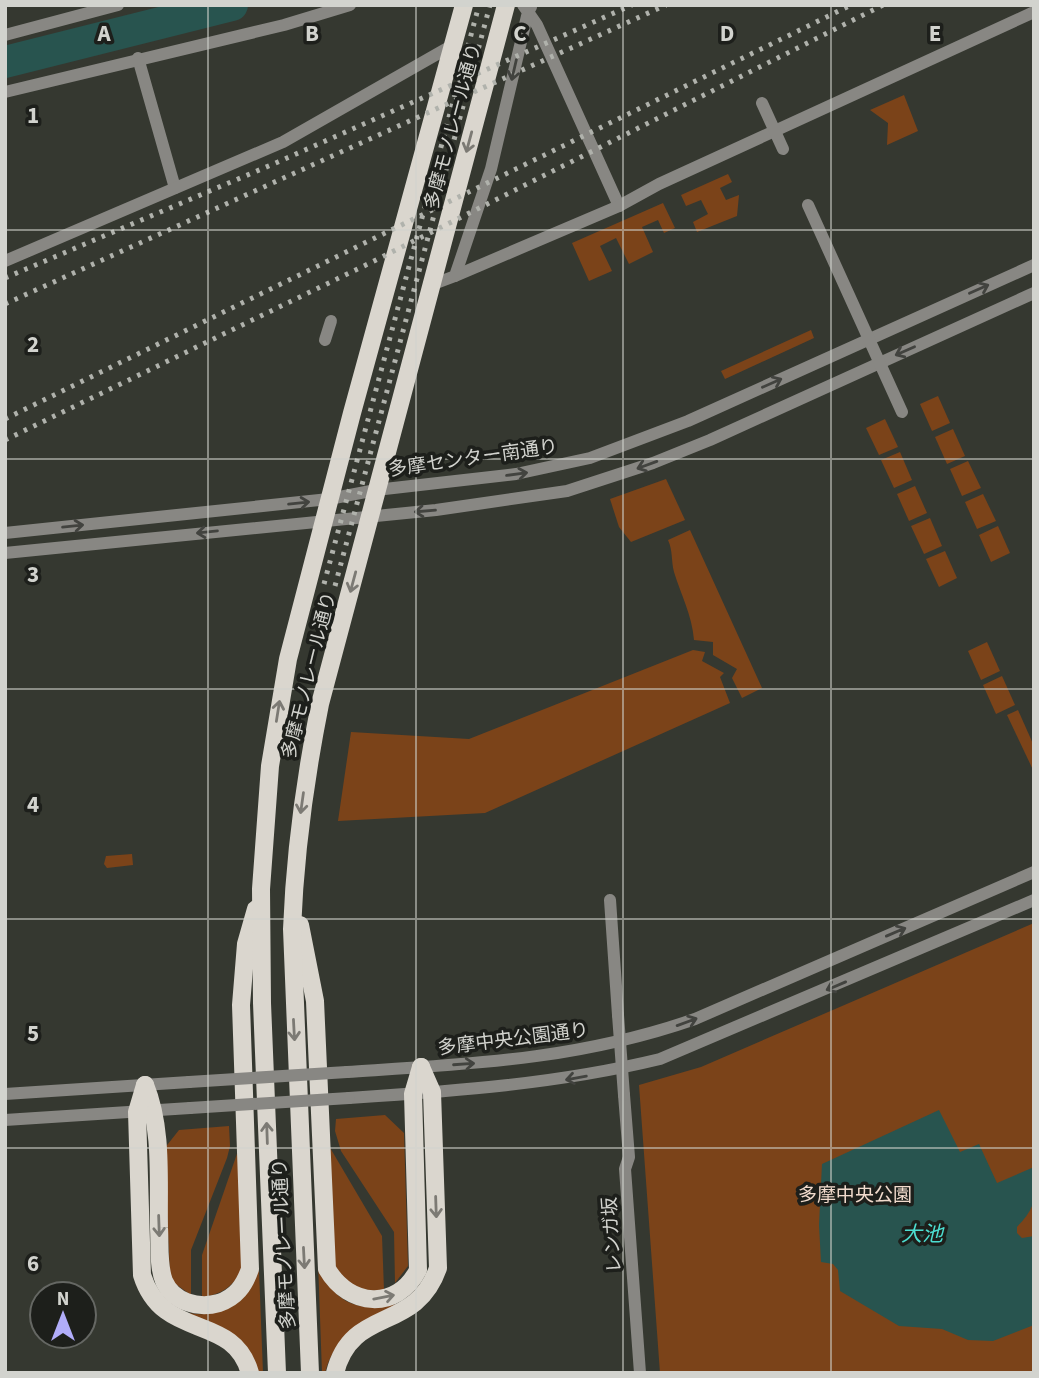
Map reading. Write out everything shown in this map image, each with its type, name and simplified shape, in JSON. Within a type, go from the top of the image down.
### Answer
[{"type":"main road","name":"多摩モノレール通り","points":[[277,1373],[262,1003],[261,889],[268,777],[280,698],[329,499],[464,5]]},
{"type":"main road","name":"多摩モノレール通り","points":[[310,1373],[293,1002],[293,890],[308,761],[376,490],[506,5]]},
{"type":"main road","points":[[145,1086],[165,1284],[186,1302],[199,1306],[222,1302],[239,1291],[250,1269],[241,1005],[246,944],[261,889]]},
{"type":"main road","points":[[293,890],[315,1001],[327,1269],[335,1282],[347,1293],[362,1299],[380,1300],[397,1295],[411,1283],[418,1270],[413,1094],[421,1067]]},
{"type":"main road","points":[[335,1373],[342,1352],[354,1338],[368,1326],[405,1312],[418,1303],[433,1282],[438,1268],[432,1092],[421,1067]]},
{"type":"main road","points":[[146,1111],[142,1275],[146,1287],[153,1300],[166,1313],[214,1331],[234,1344],[250,1373]]},
{"type":"street","points":[[5,35],[118,5]]},
{"type":"street","points":[[5,92],[284,25],[350,5]]},
{"type":"street","points":[[455,276],[491,169],[528,7]]},
{"type":"street","points":[[528,7],[619,206]]},
{"type":"street","points":[[431,285],[619,206],[668,180],[1034,12]]},
{"type":"street","points":[[5,261],[283,142],[453,45]]},
{"type":"street","points":[[138,58],[174,188]]},
{"type":"street","points":[[762,103],[783,149]]},
{"type":"street","points":[[808,205],[902,412]]},
{"type":"street","name":"多摩センター南通り","points":[[5,533],[329,499],[376,490],[539,471],[623,446],[710,411],[1034,265]]},
{"type":"street","points":[[5,553],[519,500],[607,479],[710,440],[1034,293]]},
{"type":"street","points":[[325,340],[331,321]]},
{"type":"street","name":"多摩中央公園通り","points":[[5,1094],[421,1067],[557,1055],[653,1034],[695,1019],[1034,872]]},
{"type":"street","name":"レンガ坂","points":[[610,900],[629,1157],[625,1169],[640,1373]]},
{"type":"street","points":[[5,1120],[413,1094],[559,1081],[660,1059],[1034,900]]},
{"type":"green space","points":[[904,95],[918,131],[887,145],[888,123],[870,110]]},
{"type":"green space","points":[[728,174],[732,182],[720,188],[726,200],[739,195],[737,216],[697,232],[693,222],[708,214],[701,200],[686,206],[681,195]]},
{"type":"green space","points":[[663,203],[675,228],[664,233],[658,220],[642,227],[653,252],[629,264],[616,238],[600,246],[612,271],[589,281],[572,243]]},
{"type":"green space","points":[[811,330],[814,338],[725,379],[721,371]]},
{"type":"green space","points":[[938,396],[950,423],[932,431],[920,404]]},
{"type":"green space","points":[[885,419],[898,447],[879,455],[866,428]]},
{"type":"green space","points":[[953,429],[965,456],[947,464],[935,437]]},
{"type":"green space","points":[[900,452],[912,480],[894,488],[881,460]]},
{"type":"green space","points":[[968,461],[981,488],[962,496],[950,469]]},
{"type":"green space","points":[[666,479],[685,520],[631,542],[619,527],[610,499]]},
{"type":"green space","points":[[915,486],[927,513],[909,521],[897,494]]},
{"type":"green space","points":[[983,494],[996,521],[977,529],[965,502]]},
{"type":"green space","points":[[930,518],[942,546],[924,554],[911,526]]},
{"type":"green space","points":[[998,526],[1010,553],[991,562],[979,535]]},
{"type":"green space","points":[[690,530],[762,688],[742,698],[732,678],[737,669],[713,655],[713,642],[694,640],[689,614],[674,572],[668,540]]},
{"type":"green space","points":[[945,551],[957,578],[939,587],[926,559]]},
{"type":"green space","points":[[987,642],[1000,671],[981,680],[968,651]]},
{"type":"green space","points":[[693,650],[705,652],[702,661],[724,673],[720,677],[730,703],[485,813],[338,821],[351,732],[469,739]]},
{"type":"green space","points":[[1002,676],[1015,705],[996,714],[983,685]]},
{"type":"green space","points":[[1018,710],[1034,746],[1034,772],[1007,715]]},
{"type":"green space","points":[[132,854],[133,865],[107,868],[104,864],[106,856]]},
{"type":"green space","name":"多摩中央公園","points":[[1034,923],[1034,1373],[660,1373],[639,1085],[701,1067]]},
{"type":"green space","points":[[385,1115],[404,1133],[408,1266],[395,1283],[394,1232],[341,1151],[335,1131],[336,1119]]},
{"type":"green space","points":[[229,1126],[230,1146],[227,1158],[191,1250],[191,1295],[174,1283],[170,1274],[164,1149],[179,1130]]},
{"type":"green space","points":[[329,1146],[382,1236],[384,1290],[367,1290],[353,1285],[341,1275],[333,1261]]},
{"type":"green space","points":[[239,1148],[242,1268],[226,1288],[202,1297],[202,1255]]},
{"type":"green space","points":[[318,1261],[324,1277],[342,1299],[366,1307],[380,1307],[411,1300],[370,1319],[347,1335],[330,1358],[325,1373],[322,1373]]},
{"type":"green space","points":[[259,1270],[263,1373],[256,1373],[187,1316],[188,1313],[212,1313],[232,1305],[247,1291]]},
{"type":"water","name":"大池","points":[[939,1110],[960,1152],[979,1144],[997,1183],[1034,1167],[1034,1200],[1029,1212],[1017,1227],[1017,1233],[1022,1238],[1034,1236],[1034,1325],[993,1341],[968,1340],[942,1329],[899,1326],[840,1291],[838,1270],[833,1264],[821,1262],[819,1225],[822,1164]]},
{"type":"waterway","points":[[5,62],[232,5]]},
{"type":"railway","points":[[324,584],[479,5]]},
{"type":"railway","points":[[335,586],[490,5]]},
{"type":"railway","points":[[5,278],[278,162],[632,5]]},
{"type":"railway","points":[[5,304],[666,5]]},
{"type":"railway","points":[[5,419],[851,5]]},
{"type":"railway","points":[[5,440],[372,262],[883,5]]}]
